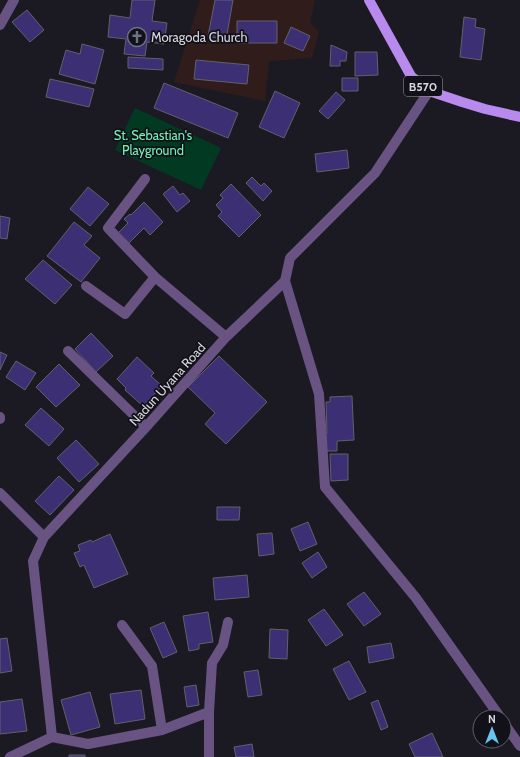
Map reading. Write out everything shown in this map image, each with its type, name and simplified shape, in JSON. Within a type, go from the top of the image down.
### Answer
[{"type":"main road","name":"B570","points":[[369,0],[411,76],[429,91],[485,109],[520,117]]},
{"type":"street","points":[[0,25],[14,0]]},
{"type":"street","points":[[429,91],[375,173],[290,258],[285,281],[319,394],[325,488],[416,598],[494,709]]},
{"type":"street","points":[[145,179],[108,228],[155,277],[226,337]]},
{"type":"street","points":[[86,286],[125,314],[155,277]]},
{"type":"street","name":"Nadun Uyana Road","points":[[52,736],[33,561],[44,537],[146,427],[226,337],[285,281]]},
{"type":"street","points":[[68,352],[146,427]]},
{"type":"street","points":[[0,493],[44,537]]},
{"type":"street","points":[[209,757],[209,712],[212,663],[223,645],[228,622]]},
{"type":"street","points":[[122,625],[152,666],[162,730]]},
{"type":"street","points":[[10,757],[52,736],[88,744],[162,730],[209,712]]},
{"type":"street","points":[[512,734],[520,746]]},
{"type":"shaded area","points":[[200,0],[315,0],[310,22],[319,32],[312,58],[269,61],[265,101],[174,82]]},
{"type":"green space","name":"St. Sebastian's Playground","points":[[135,108],[221,148],[201,190],[115,150]]},
{"type":"building","points":[[132,0],[155,0],[152,21],[167,23],[164,44],[147,42],[145,56],[124,54],[126,39],[108,37],[110,15],[130,18]]},
{"type":"building","points":[[215,0],[233,0],[226,40],[208,36]]},
{"type":"building","points":[[27,10],[44,30],[30,42],[12,22]]},
{"type":"building","points":[[464,17],[476,19],[475,27],[485,29],[481,60],[460,57]]},
{"type":"building","points":[[237,21],[277,21],[277,43],[237,43]]},
{"type":"building","points":[[291,27],[310,36],[303,51],[284,43]]},
{"type":"building","points":[[82,44],[104,50],[95,84],[59,74],[66,50],[80,54]]},
{"type":"building","points":[[331,45],[347,52],[346,61],[340,61],[340,66],[330,66]]},
{"type":"building","points":[[355,52],[377,52],[378,75],[355,76]]},
{"type":"building","points":[[128,57],[163,59],[163,70],[128,68]]},
{"type":"building","points":[[196,60],[249,65],[247,84],[194,79]]},
{"type":"building","points":[[342,78],[358,78],[358,91],[342,91]]},
{"type":"building","points":[[50,79],[94,89],[89,107],[46,97]]},
{"type":"building","points":[[164,83],[238,113],[228,138],[154,108]]},
{"type":"building","points":[[275,91],[300,103],[284,138],[259,127]]},
{"type":"building","points":[[336,92],[345,100],[328,119],[319,111]]},
{"type":"building","points":[[347,150],[349,168],[317,172],[315,154]]},
{"type":"building","points":[[252,177],[261,186],[264,183],[272,191],[263,201],[246,183]]},
{"type":"building","points":[[231,184],[261,215],[239,237],[218,216],[222,212],[216,205],[223,198],[220,195]]},
{"type":"building","points":[[173,186],[180,195],[183,193],[190,201],[177,212],[163,194]]},
{"type":"building","points":[[88,187],[109,204],[90,226],[70,209]]},
{"type":"building","points":[[144,202],[163,222],[150,235],[144,228],[128,244],[118,233],[128,223],[124,219],[130,214],[131,215]]},
{"type":"building","points":[[0,216],[10,218],[7,239],[0,238]]},
{"type":"building","points":[[74,222],[92,236],[84,245],[100,258],[81,282],[47,256]]},
{"type":"building","points":[[43,260],[72,285],[55,304],[25,279]]},
{"type":"building","points":[[91,333],[113,356],[96,372],[75,349]]},
{"type":"building","points":[[0,352],[7,355],[0,370]]},
{"type":"building","points":[[219,356],[267,402],[226,444],[205,424],[215,413],[188,387]]},
{"type":"building","points":[[137,357],[154,373],[151,376],[162,386],[143,406],[125,390],[126,388],[117,379]]},
{"type":"building","points":[[16,361],[36,373],[25,390],[6,377]]},
{"type":"building","points":[[59,364],[80,385],[56,407],[36,387]]},
{"type":"building","points":[[352,396],[354,440],[337,441],[337,451],[325,451],[324,433],[327,433],[326,402],[330,402],[330,397]]},
{"type":"building","points":[[41,408],[64,429],[49,446],[25,425]]},
{"type":"building","points":[[76,440],[99,464],[79,482],[57,458]]},
{"type":"building","points":[[330,454],[348,454],[348,480],[331,481]]},
{"type":"building","points":[[59,476],[74,490],[50,515],[35,501]]},
{"type":"building","points":[[217,507],[240,507],[239,520],[217,520]]},
{"type":"building","points":[[308,522],[317,544],[300,551],[291,529]]},
{"type":"building","points":[[272,533],[274,554],[259,556],[257,534]]},
{"type":"building","points":[[110,534],[128,574],[94,588],[84,565],[80,567],[74,553],[80,551],[78,545],[91,540],[92,542]]},
{"type":"building","points":[[318,552],[327,567],[312,578],[302,563]]},
{"type":"building","points":[[247,575],[249,597],[215,600],[213,578]]},
{"type":"building","points":[[364,592],[381,614],[364,626],[347,604]]},
{"type":"building","points":[[324,609],[343,635],[326,646],[308,620]]},
{"type":"building","points":[[208,612],[213,642],[199,644],[199,649],[189,651],[183,616]]},
{"type":"building","points":[[164,622],[177,652],[163,658],[150,628]]},
{"type":"building","points":[[270,629],[288,630],[287,659],[269,658]]},
{"type":"building","points":[[7,638],[12,671],[0,673],[0,639]]},
{"type":"building","points":[[391,643],[394,658],[369,663],[367,647]]},
{"type":"building","points":[[349,661],[366,692],[349,700],[333,669]]},
{"type":"building","points":[[258,670],[262,695],[248,697],[244,672]]},
{"type":"building","points":[[196,685],[199,705],[187,707],[184,687]]},
{"type":"building","points":[[141,690],[145,719],[115,724],[110,694]]},
{"type":"building","points":[[90,692],[100,727],[71,735],[61,700]]},
{"type":"building","points":[[22,699],[27,731],[0,734],[0,702]]},
{"type":"building","points":[[378,700],[388,727],[381,730],[371,703]]},
{"type":"building","points":[[432,733],[443,757],[415,757],[409,744]]},
{"type":"building","points":[[252,744],[254,757],[236,757],[234,747]]},
{"type":"building","points":[[69,755],[85,755],[85,757],[69,757]]},
{"type":"place","name":"Moragoda Church","points":[[137,37]]}]
